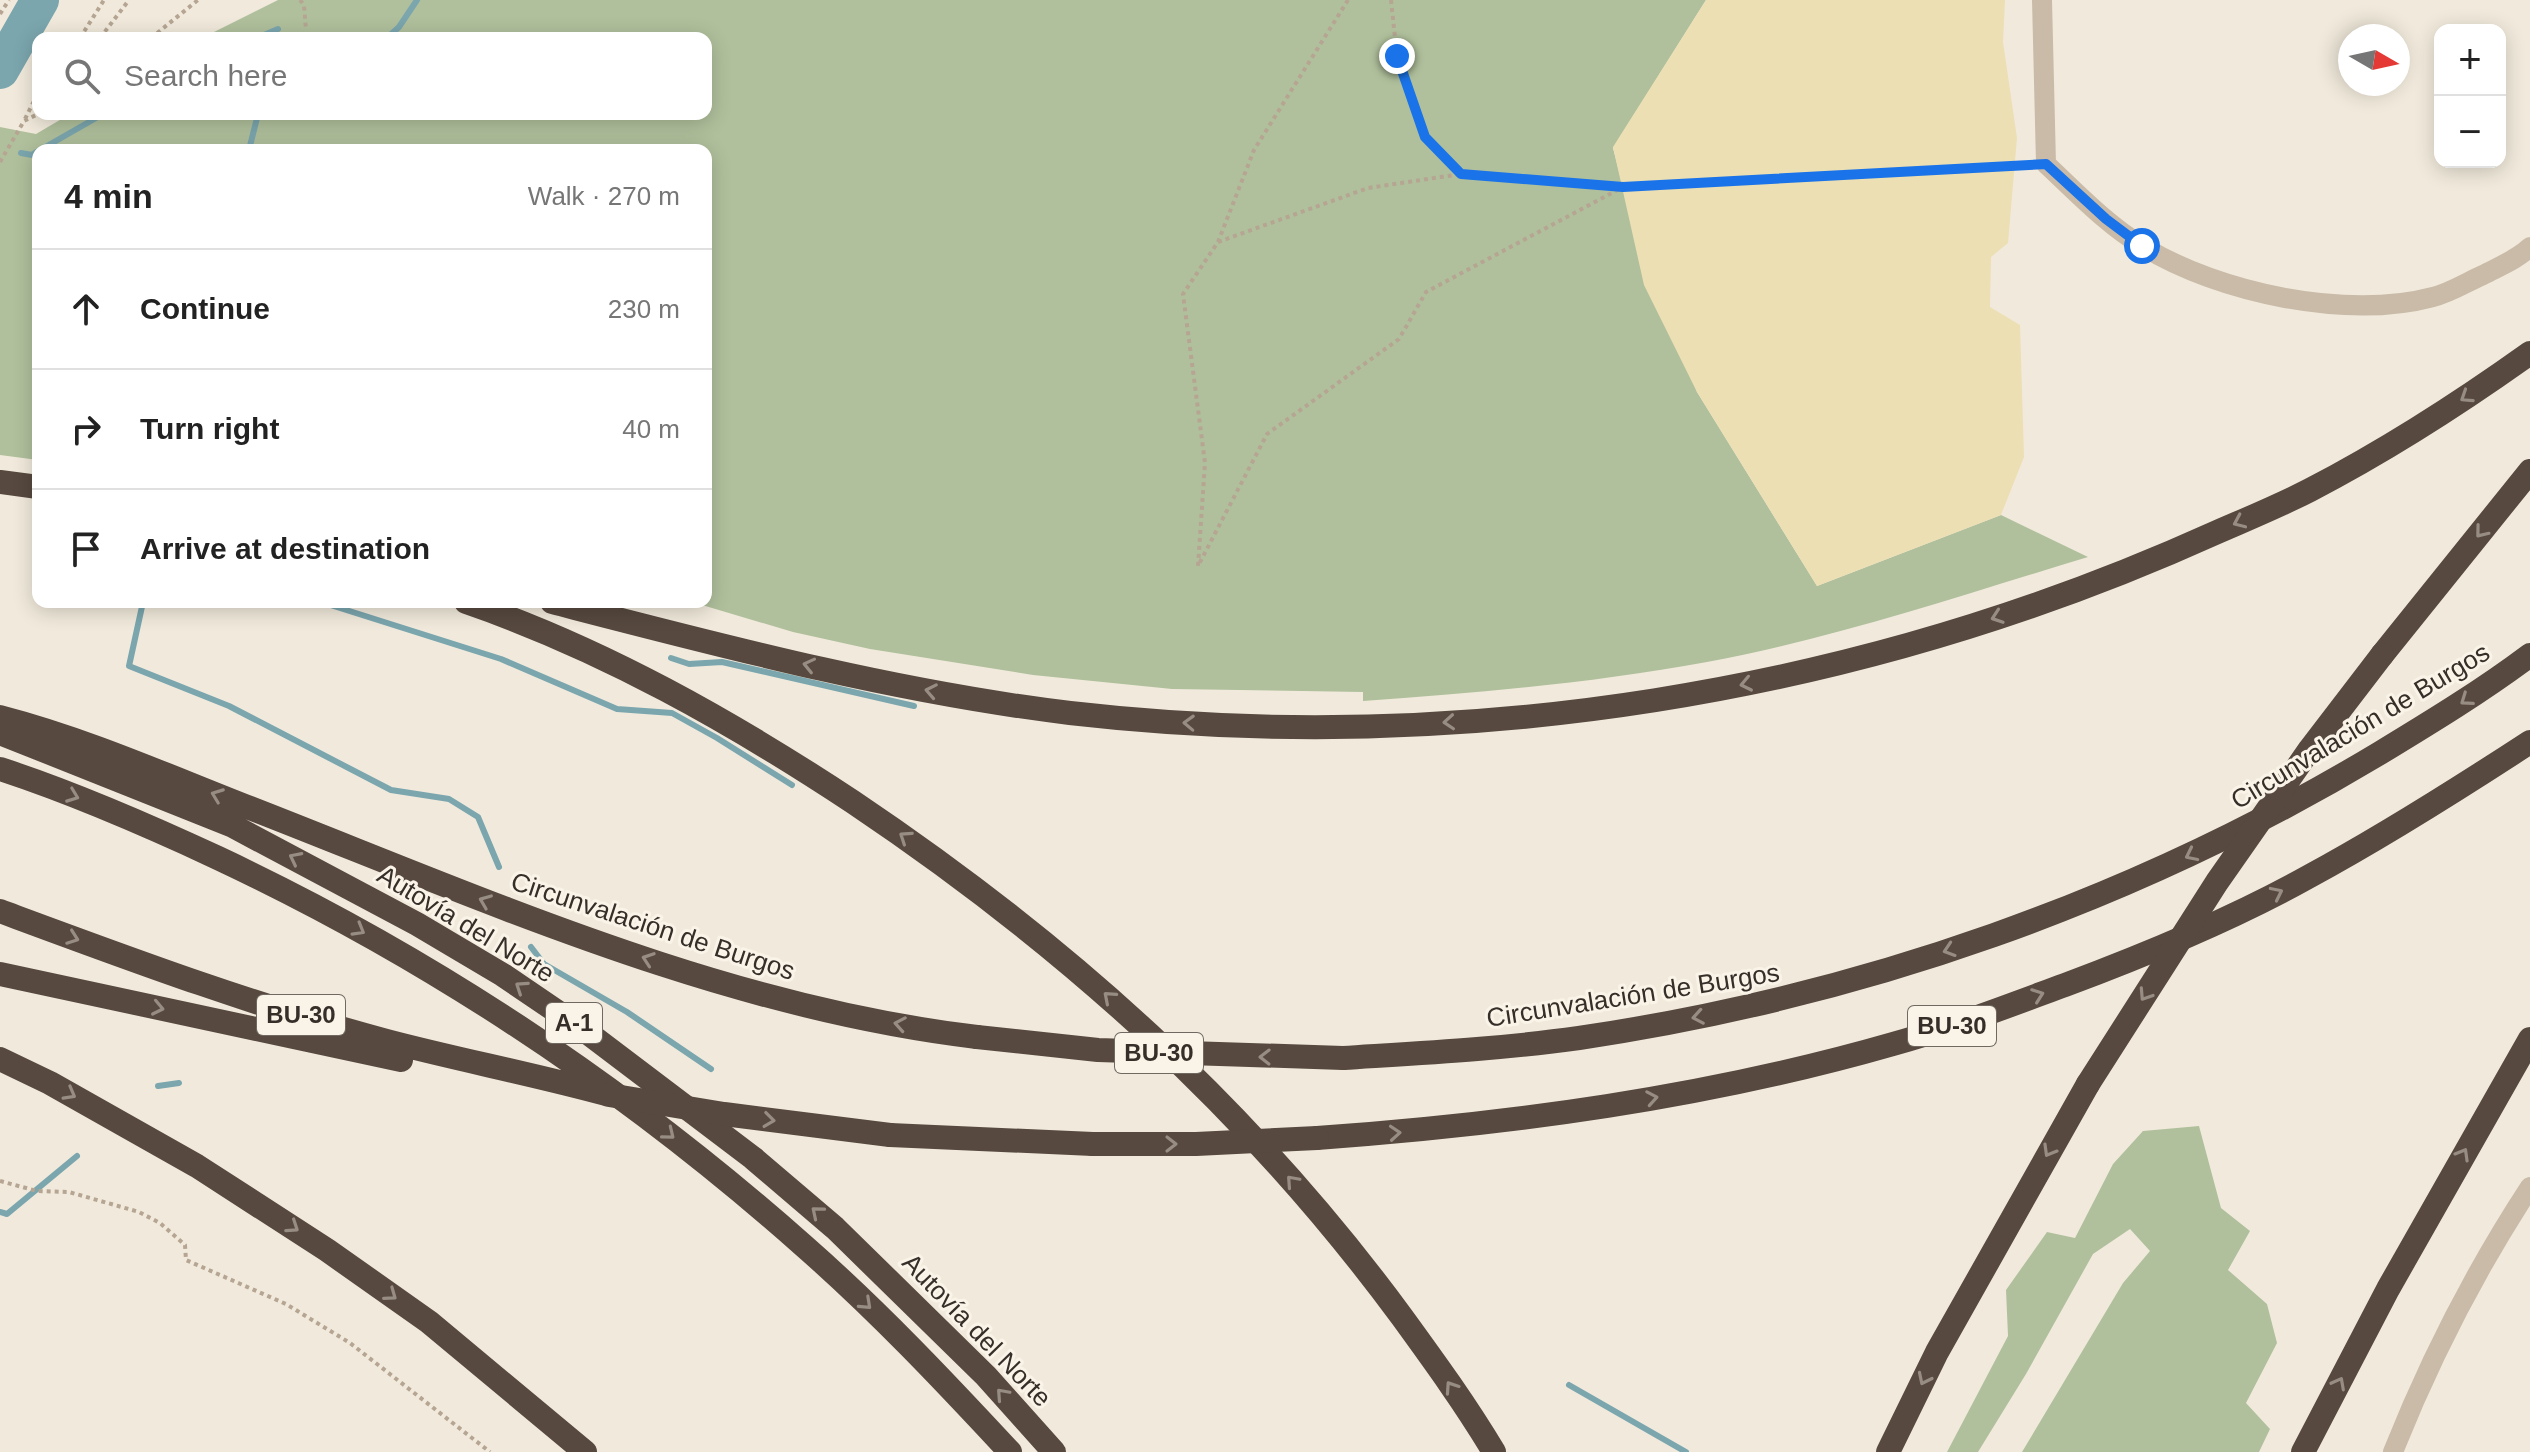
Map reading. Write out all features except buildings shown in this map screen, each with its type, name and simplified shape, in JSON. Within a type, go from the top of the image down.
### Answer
[{"type":"highway","points":[[576,608],[885,682],[986,702],[1072,713],[1176,722],[1361,727],[1446,723],[1609,708],[1690,695],[1869,656],[1966,628],[2136,569],[2308,492],[2415,430],[2530,353]]},
{"type":"highway","points":[[1888,1452],[1945,1338],[2088,1084],[2217,882],[2310,749],[2530,471]]},
{"type":"highway","points":[[0,482],[32,486]]},
{"type":"highway","points":[[481,608],[586,651],[707,711],[808,772],[930,854],[1020,922],[1112,998],[1192,1072],[1305,1196],[1372,1276],[1434,1360],[1494,1452]]},
{"type":"highway","name":"Circunvalación de Burgos","points":[[0,717],[31,725],[169,776],[502,908],[722,984],[840,1013],[977,1037],[1098,1050],[1343,1058],[1462,1051],[1578,1038],[1758,1005],[1860,980],[2047,917],[2164,868],[2295,803],[2453,709],[2530,655]]},
{"type":"highway","name":"Autovía del Norte","points":[[0,733],[231,825],[417,924],[503,975],[584,1030],[753,1158],[835,1228],[986,1376],[1054,1452]]},
{"type":"highway","name":"BU-30","points":[[0,911],[262,1004],[383,1040],[609,1095],[724,1114],[890,1135],[1093,1144],[1196,1144],[1317,1138],[1456,1128],[1623,1104],[1728,1085],[1822,1063],[1965,1022],[2129,961],[2307,878],[2404,822],[2530,742]]},
{"type":"highway","name":"A-1","points":[[0,769],[149,826],[259,878],[434,973],[558,1053],[662,1128],[805,1247],[875,1312],[1010,1452]]},
{"type":"highway","points":[[0,974],[397,1059],[561,1091],[609,1095]]},
{"type":"highway","points":[[2303,1452],[2409,1250],[2530,1039]]},
{"type":"highway","points":[[0,1059],[197,1166],[314,1241],[429,1322],[585,1452]]},
{"type":"street","points":[[2042,0],[2046,164],[2106,219],[2142,246],[2182,268],[2222,284],[2293,299],[2351,305],[2394,305],[2435,297],[2517,258],[2530,247]]},
{"type":"street","points":[[2393,1452],[2454,1315],[2492,1245],[2530,1187]]},
{"type":"path","points":[[0,14],[9,0]]},
{"type":"path","points":[[84,32],[104,0]]},
{"type":"path","points":[[105,32],[129,0]]},
{"type":"path","points":[[159,32],[198,0]]},
{"type":"path","points":[[300,0],[304,5],[306,30]]},
{"type":"path","points":[[1348,0],[1254,150],[1218,242],[1183,294],[1205,463],[1198,566],[1267,434],[1399,339],[1426,292],[1623,187]]},
{"type":"path","points":[[1391,0],[1397,56],[1425,137],[1461,174]]},
{"type":"path","points":[[0,162],[32,105]]},
{"type":"path","points":[[24,121],[32,117]]},
{"type":"path","points":[[1218,242],[1368,188],[1461,174],[1623,187],[2046,164]]},
{"type":"path","points":[[0,1181],[37,1191],[69,1192],[139,1212],[160,1223],[185,1245],[186,1260],[286,1304],[337,1335],[490,1452]]},
{"type":"green space","points":[[278,0],[1706,0],[1613,148],[1623,187],[1697,392],[1817,586],[2001,515],[2088,557],[1851,628],[1707,662],[1535,686],[1363,701],[1363,692],[1172,689],[1033,675],[870,649],[793,632],[712,608],[712,144],[32,144],[32,459],[0,455],[0,127],[36,134],[60,120],[712,120],[712,32],[214,32]]},
{"type":"green space","points":[[2199,1126],[2221,1208],[2250,1231],[2228,1270],[2267,1304],[2277,1343],[2246,1403],[2270,1429],[2259,1452],[2022,1452],[2123,1283],[2150,1251],[2130,1229],[2093,1254],[1978,1452],[1947,1452],[2008,1336],[2006,1290],[2047,1232],[2075,1238],[2113,1164],[2143,1131]]},
{"type":"sand","points":[[1706,0],[2005,0],[2003,42],[2017,138],[2008,243],[1991,257],[1990,307],[2020,325],[2024,457],[2001,515],[1817,586],[1697,392],[1644,285],[1613,147]]},
{"type":"waterway","points":[[0,70],[40,0]]},
{"type":"waterway","points":[[394,32],[417,0]]},
{"type":"waterway","points":[[271,32],[278,29]]},
{"type":"waterway","points":[[50,144],[92,120]]},
{"type":"waterway","points":[[250,144],[256,120]]},
{"type":"waterway","points":[[21,153],[32,155]]},
{"type":"waterway","points":[[142,608],[129,666],[229,706],[391,790],[449,799],[478,817],[499,867]]},
{"type":"waterway","points":[[340,608],[501,659],[617,709],[672,713],[792,785]]},
{"type":"waterway","points":[[671,658],[689,664],[722,662],[914,706]]},
{"type":"waterway","points":[[531,947],[544,964],[627,1012],[711,1069]]},
{"type":"waterway","points":[[158,1086],[179,1083]]},
{"type":"waterway","points":[[0,1212],[7,1214],[77,1156]]},
{"type":"waterway","points":[[1569,1385],[1686,1452]]},
{"type":"route","points":[[1397,56],[1425,137],[1461,174],[1623,187],[2046,164],[2106,219],[2142,246]]}]
